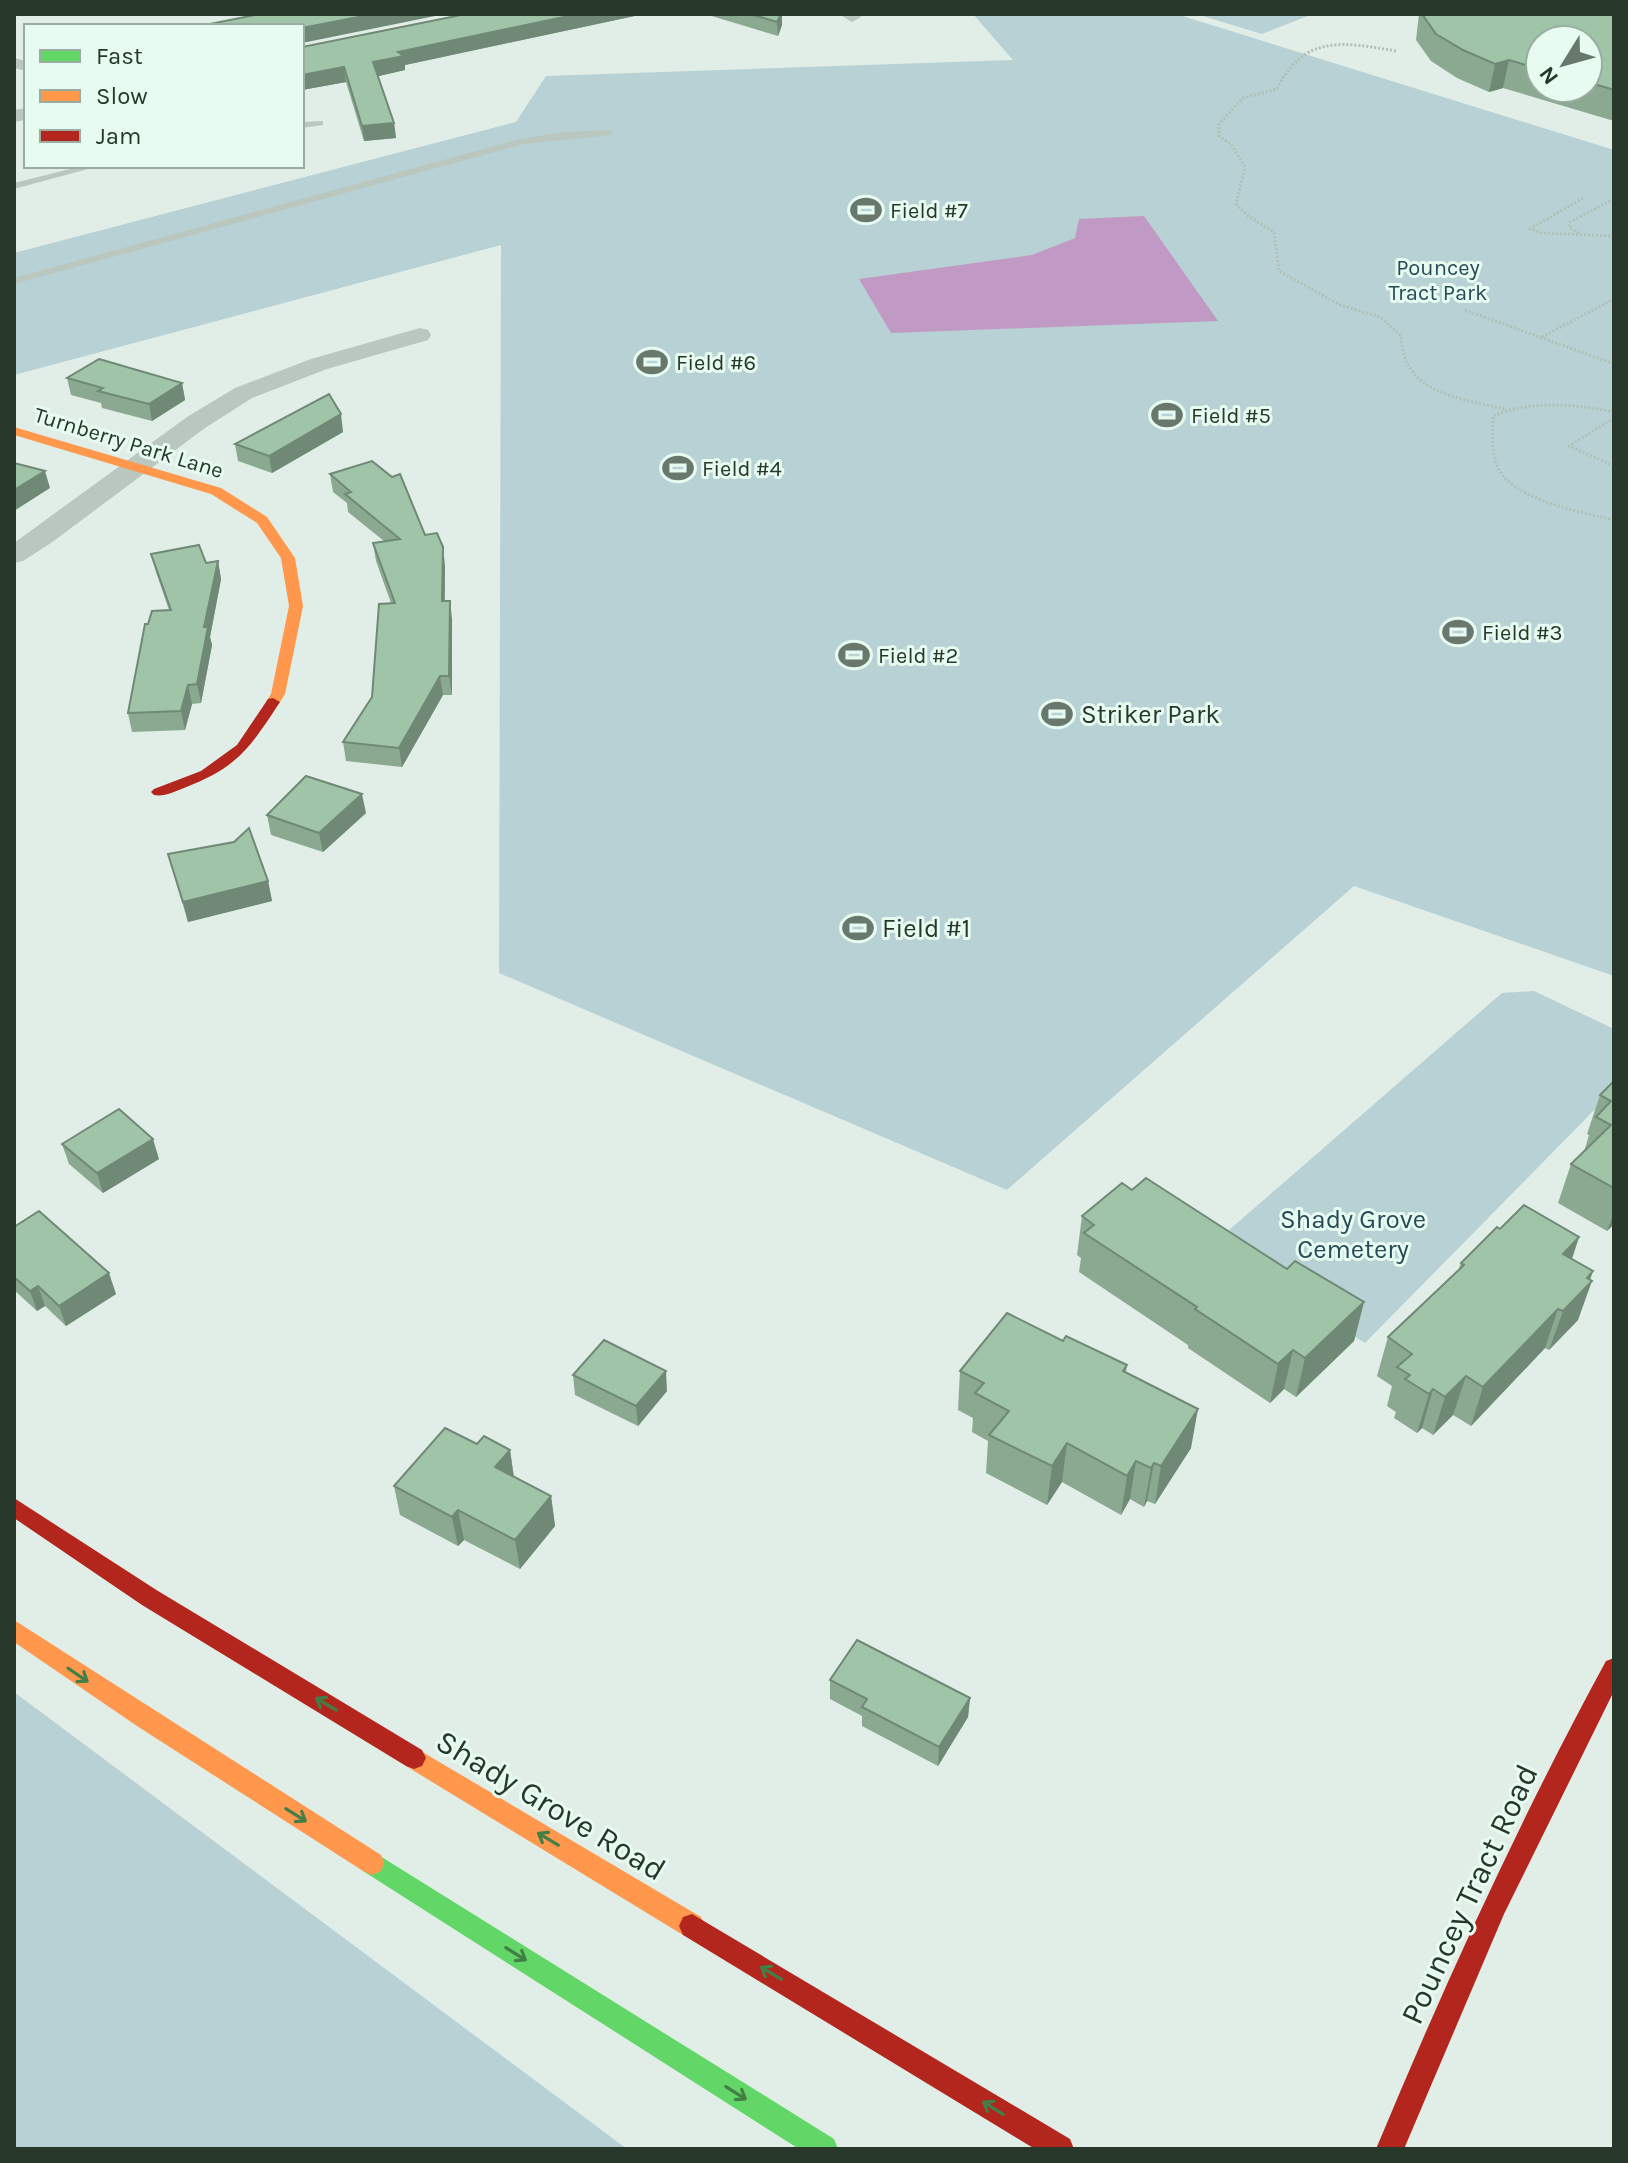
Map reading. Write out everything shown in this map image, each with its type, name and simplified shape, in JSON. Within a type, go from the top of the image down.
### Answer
[{"type":"main road","name":"Turnberry Park Lane","points":[[14,431],[216,491],[262,520],[288,558],[296,606],[278,694],[242,748],[206,774],[159,792]]},
{"type":"main road","name":"Shady Grove Road","points":[[14,1507],[138,1591],[1060,2149]]},
{"type":"main road","points":[[14,1630],[134,1712],[824,2149]]},
{"type":"main road","name":"Pouncey Tract Road","points":[[1390,2149],[1440,2025],[1513,1865],[1614,1668]]},
{"type":"street","points":[[14,555],[56,530],[225,403],[295,373],[420,335]]},
{"type":"lane","points":[[304,125],[320,123]]},
{"type":"lane","points":[[14,281],[523,141],[609,133]]},
{"type":"lane","points":[[14,186],[86,168]]},
{"type":"path","points":[[1396,51],[1344,43],[1325,44],[1295,57],[1277,89],[1243,98],[1219,124],[1219,136],[1231,144],[1245,167],[1236,204],[1274,232],[1279,271],[1340,305],[1380,317],[1401,336],[1399,352],[1402,363],[1421,382],[1441,393],[1505,409],[1539,406],[1614,415]]},
{"type":"path","points":[[1583,198],[1530,229],[1543,233],[1614,236]]},
{"type":"path","points":[[1580,234],[1569,227],[1570,222],[1614,199]]},
{"type":"path","points":[[1541,337],[1614,299]]},
{"type":"path","points":[[1465,310],[1614,364]]},
{"type":"path","points":[[1505,409],[1493,416],[1498,470],[1513,486],[1549,502],[1614,520]]},
{"type":"path","points":[[1614,415],[1569,446],[1614,466]]},
{"type":"green space","name":"Striker Park","points":[[973,14],[1176,14],[1614,150],[1614,976],[1354,886],[1007,1190],[499,973],[501,245],[14,375],[14,253],[516,122],[546,76],[1013,60]]},
{"type":"green space","points":[[1196,14],[1313,14],[1262,34]]},
{"type":"green space","name":"Shady Grove Cemetery","points":[[1534,991],[1614,1029],[1614,1090],[1365,1343],[1264,1281],[1229,1230],[1502,993]]},
{"type":"green space","points":[[14,1692],[627,2149],[14,2149]]},
{"type":"shaded area","points":[[1144,216],[1218,321],[891,333],[859,279],[1032,255],[1075,238],[1079,219]]},
{"type":"building","points":[[260,14],[374,14],[304,28],[304,24],[210,24]]},
{"type":"building","points":[[466,14],[578,14],[398,52],[404,56],[373,62],[394,123],[362,126],[344,67],[304,75],[304,47]]},
{"type":"building","points":[[750,14],[781,14],[777,22]]},
{"type":"building","points":[[1422,14],[1614,14],[1614,90],[1604,87],[1604,24],[1524,24],[1524,64],[1509,60],[1495,64],[1436,34]]},
{"type":"building","points":[[99,359],[182,383],[149,404],[98,391],[103,388],[67,378]]},
{"type":"building","points":[[329,394],[341,414],[269,456],[235,444]]},
{"type":"building","points":[[372,461],[392,477],[400,474],[425,535],[437,533],[443,547],[442,601],[450,601],[449,676],[440,676],[399,748],[343,742],[372,697],[379,604],[395,603],[373,543],[400,539],[345,494],[351,492],[330,474]]},
{"type":"building","points":[[14,463],[45,471],[14,490]]},
{"type":"building","points":[[199,545],[206,563],[218,561],[204,627],[208,627],[197,684],[188,685],[181,711],[128,713],[145,624],[148,624],[152,611],[171,610],[151,554]]},
{"type":"building","points":[[306,776],[362,794],[319,833],[267,815]]},
{"type":"building","points":[[249,828],[268,881],[183,902],[168,854],[234,842]]},
{"type":"building","points":[[1614,1081],[1614,1188],[1571,1164],[1611,1125],[1596,1117],[1611,1101],[1600,1095]]},
{"type":"building","points":[[119,1109],[153,1139],[97,1173],[62,1144]]},
{"type":"building","points":[[1146,1178],[1287,1269],[1295,1261],[1364,1302],[1305,1358],[1293,1350],[1278,1364],[1084,1233],[1094,1225],[1082,1216],[1122,1183],[1132,1190]]},
{"type":"building","points":[[1524,1205],[1579,1237],[1563,1254],[1593,1271],[1587,1278],[1592,1281],[1563,1311],[1558,1309],[1483,1387],[1466,1376],[1445,1397],[1433,1389],[1429,1394],[1405,1379],[1410,1375],[1397,1367],[1412,1354],[1388,1337],[1464,1265],[1461,1263],[1497,1227],[1500,1229]]},
{"type":"building","points":[[39,1211],[109,1273],[59,1306],[38,1286],[30,1291],[14,1277],[14,1227]]},
{"type":"building","points":[[1007,1313],[1063,1341],[1066,1336],[1127,1365],[1123,1371],[1198,1409],[1161,1466],[1154,1463],[1151,1468],[1136,1461],[1127,1476],[1067,1443],[1052,1466],[989,1435],[1009,1411],[975,1393],[984,1383],[960,1371]]},
{"type":"building","points":[[604,1340],[666,1371],[636,1406],[573,1375]]},
{"type":"building","points":[[445,1428],[477,1444],[484,1436],[510,1450],[495,1467],[551,1496],[515,1540],[458,1510],[452,1517],[394,1486]]},
{"type":"building","points":[[857,1640],[970,1698],[939,1747],[862,1707],[867,1699],[830,1680]]},
{"type":"traffic: fast","points":[[372,1863],[824,2149]]},
{"type":"traffic: slow","points":[[14,431],[216,491],[262,520],[288,558],[296,606],[278,694],[273,702]]},
{"type":"traffic: slow","points":[[14,1630],[145,1719],[372,1863]]},
{"type":"traffic: slow","points":[[414,1758],[692,1926]]},
{"type":"traffic: jam","points":[[159,792],[206,774],[242,748],[273,702]]},
{"type":"traffic: jam","points":[[14,1507],[150,1598],[414,1758]]},
{"type":"traffic: jam","points":[[1390,2149],[1495,1906],[1614,1668]]},
{"type":"traffic: jam","points":[[692,1926],[1060,2149]]},
{"type":"place","name":"Field #7","points":[[866,210]]},
{"type":"place","name":"Field #6","points":[[652,362]]},
{"type":"place","name":"Field #5","points":[[1167,415]]},
{"type":"place","name":"Field #4","points":[[678,468]]},
{"type":"place","name":"Field #3","points":[[1458,632]]},
{"type":"place","name":"Field #2","points":[[854,655]]},
{"type":"place","name":"Striker Park","points":[[1057,714]]},
{"type":"place","name":"Field #1","points":[[858,928]]},
{"type":"park label","name":"Pouncey Tract Park","points":[[1438,280]]}]
